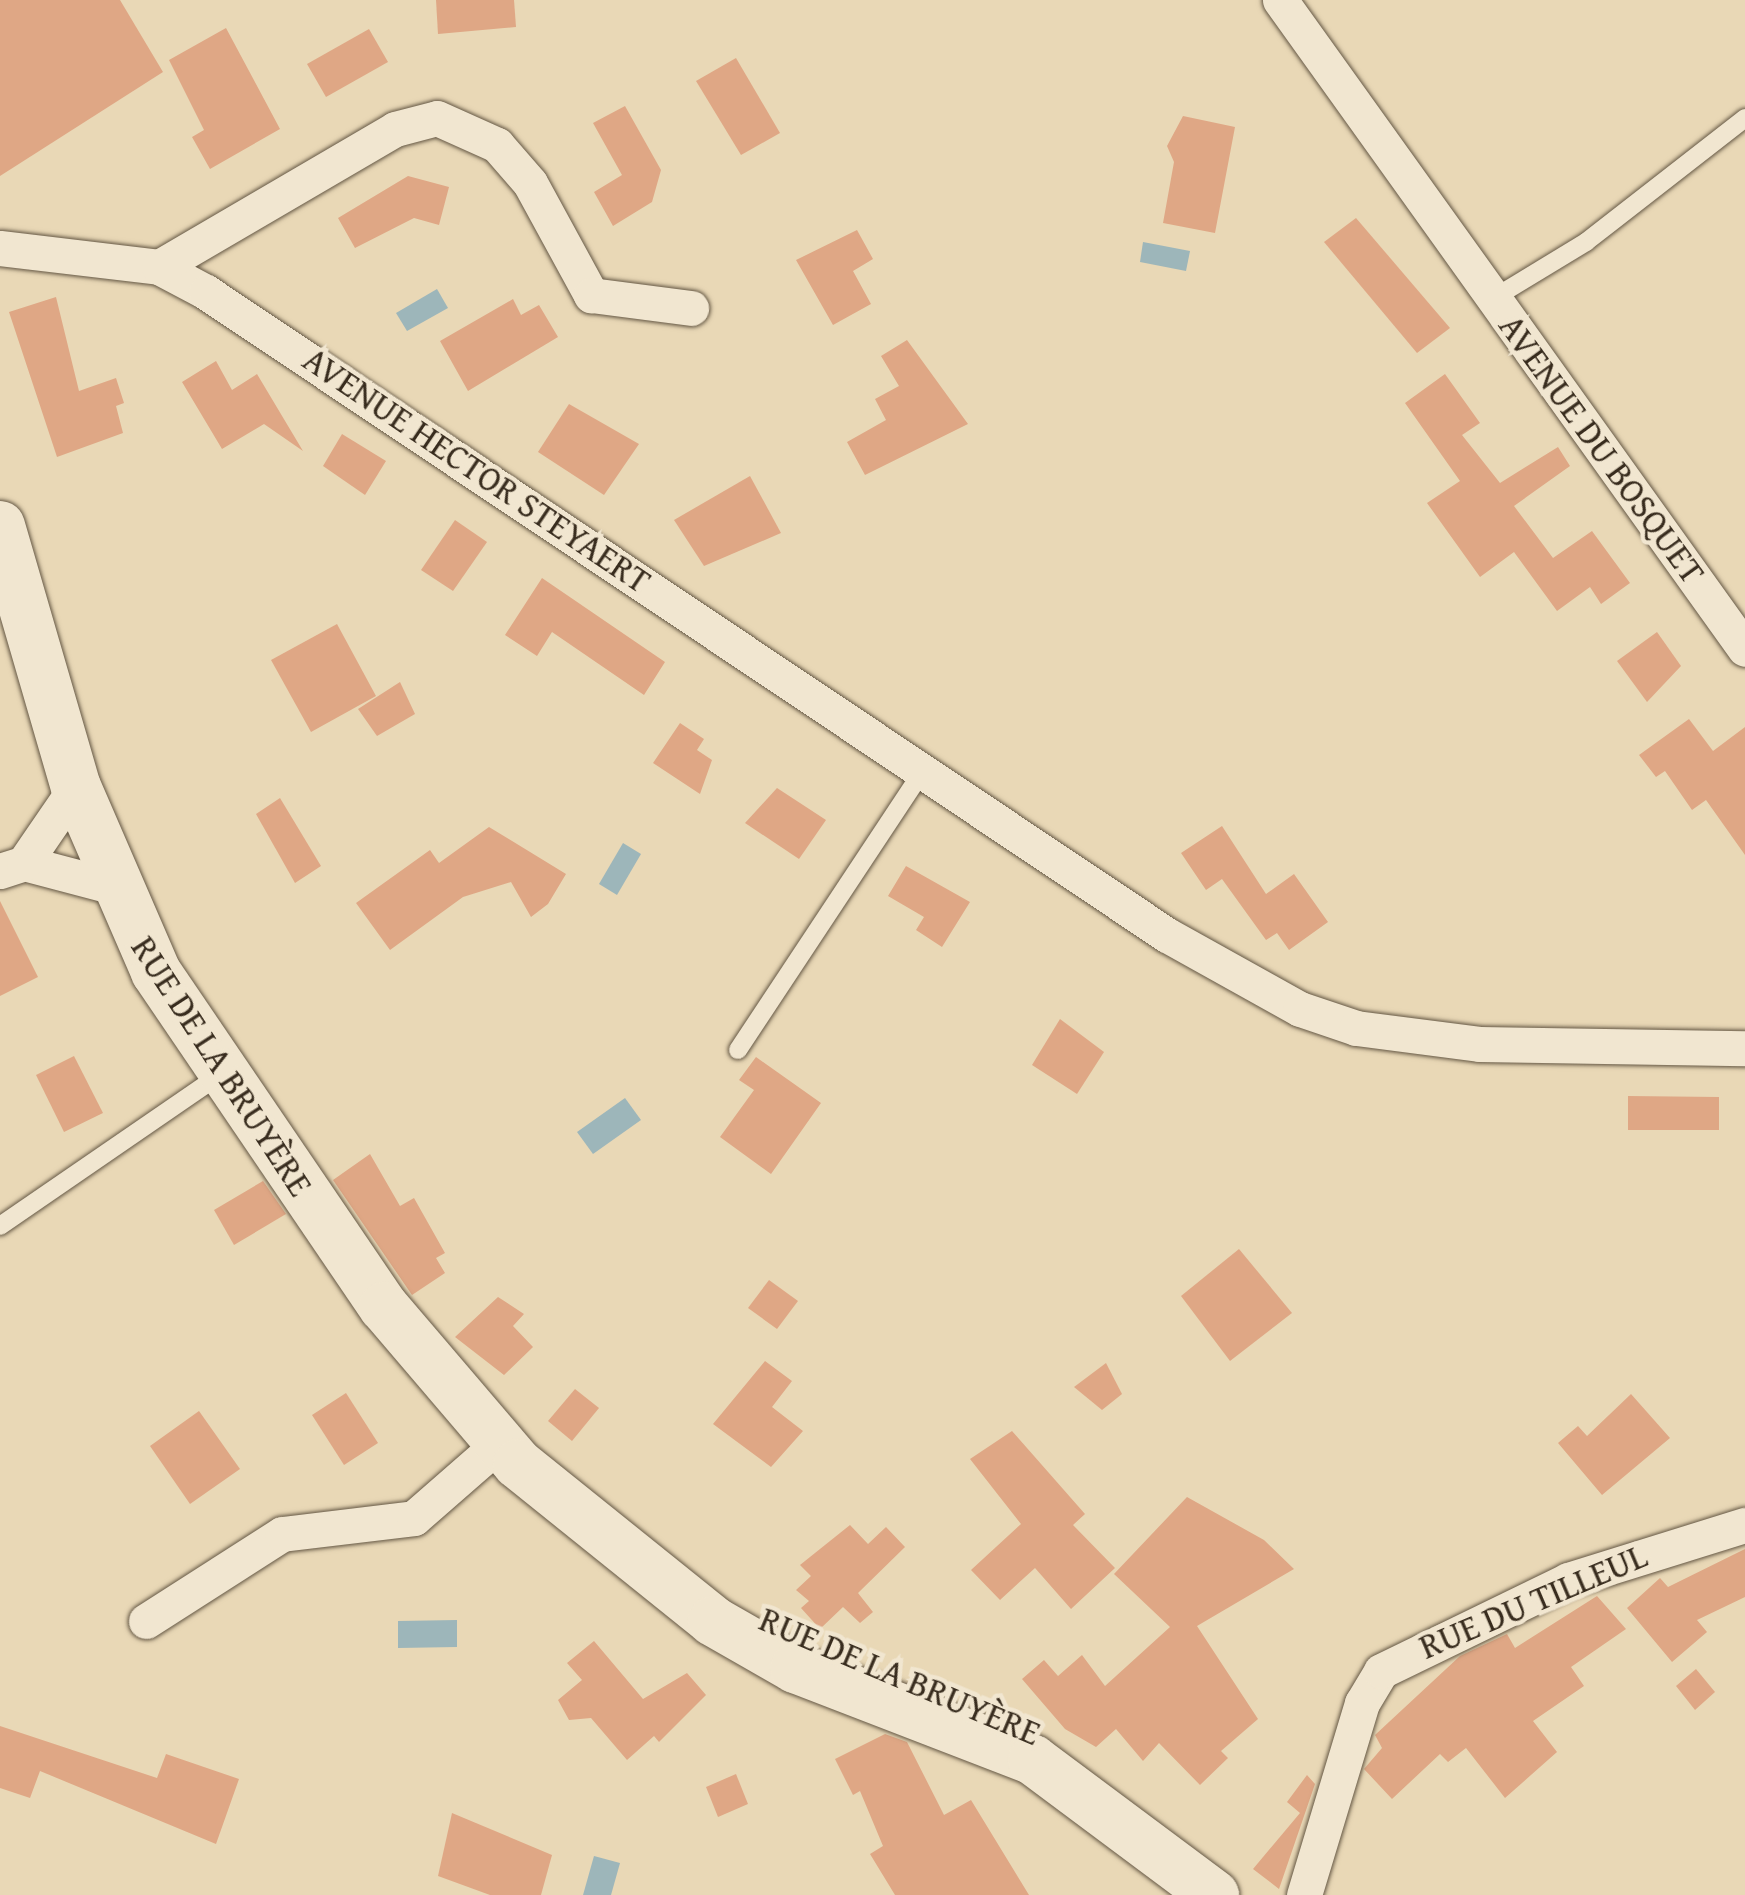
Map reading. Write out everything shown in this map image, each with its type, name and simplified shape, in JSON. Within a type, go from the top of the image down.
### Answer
[{"type":"main road","name":"RUE DE LA BRUYÈRE","points":[[0,526],[76,786],[115,887],[221,1074],[384,1307],[500,1443],[712,1621],[794,1668],[1033,1760],[1214,1895]]},
{"type":"main road","name":"RUE DE LA BRUYÈRE","points":[[500,1443],[768,1623],[1038,1730],[1113,1780],[1234,1895]]},
{"type":"street","name":"AVENUE DU BOSQUET","points":[[1280,0],[1745,649]]},
{"type":"street","points":[[159,267],[395,129],[438,118],[497,145],[530,183],[591,295],[690,308]]},
{"type":"street","name":"AVENUE HECTOR STEYAERT","points":[[0,248],[159,267],[347,381],[925,768],[1166,935],[1318,1015],[1479,1044],[1745,1048]]},
{"type":"street","points":[[76,786],[12,867],[115,887]]},
{"type":"street","points":[[146,1621],[282,1534],[414,1518],[500,1443]]},
{"type":"street","name":"RUE DU TILLEUL","points":[[1304,1895],[1362,1703],[1382,1671],[1568,1580],[1745,1524]]},
{"type":"lane","name":"AVENUE DU BOSQUET","points":[[1494,298],[1586,242],[1745,118]]},
{"type":"lane","points":[[738,1050],[925,768]]},
{"type":"lane","points":[[0,1226],[221,1074]]},
{"type":"water","points":[[1143,242],[1190,251],[1186,271],[1140,262]]},
{"type":"water","points":[[437,289],[448,308],[407,331],[396,313]]},
{"type":"water","points":[[623,843],[641,854],[617,895],[599,884]]},
{"type":"water","points":[[625,1098],[641,1120],[593,1154],[577,1132]]},
{"type":"water","points":[[457,1620],[457,1647],[398,1648],[398,1621]]},
{"type":"water","points":[[594,1856],[620,1863],[611,1895],[583,1895]]},
{"type":"building","points":[[0,0],[120,0],[163,72],[0,176]]},
{"type":"building","points":[[436,0],[514,0],[516,27],[438,34]]},
{"type":"building","points":[[226,28],[280,129],[210,169],[192,137],[204,130],[169,60]]},
{"type":"building","points":[[369,29],[388,62],[326,97],[307,64]]},
{"type":"building","points":[[736,58],[780,133],[741,155],[696,81]]},
{"type":"building","points":[[625,106],[661,170],[652,202],[613,226],[594,192],[622,175],[593,123]]},
{"type":"building","points":[[1183,116],[1235,127],[1215,233],[1163,223],[1174,162],[1167,146]]},
{"type":"building","points":[[408,176],[449,187],[439,225],[414,218],[355,248],[338,218]]},
{"type":"building","points":[[1356,218],[1450,328],[1417,353],[1324,242]]},
{"type":"building","points":[[857,230],[873,259],[853,271],[871,304],[833,325],[796,260]]},
{"type":"building","points":[[56,297],[79,391],[116,378],[124,403],[116,406],[123,433],[57,457],[9,312]]},
{"type":"building","points":[[513,299],[521,315],[539,305],[558,337],[468,391],[440,341]]},
{"type":"building","points":[[907,340],[968,424],[865,475],[847,442],[886,420],[875,399],[899,386],[881,356]]},
{"type":"building","points":[[216,361],[232,390],[257,374],[303,451],[264,424],[222,449],[182,382]]},
{"type":"building","points":[[1445,374],[1480,423],[1462,435],[1500,483],[1558,447],[1570,466],[1514,506],[1553,558],[1592,531],[1630,583],[1601,604],[1590,587],[1557,611],[1514,552],[1480,577],[1427,503],[1460,481],[1405,403]]},
{"type":"building","points":[[569,404],[639,444],[604,495],[538,452]]},
{"type":"building","points":[[342,434],[386,461],[365,495],[323,466]]},
{"type":"building","points":[[750,476],[781,533],[704,566],[674,520]]},
{"type":"building","points":[[455,520],[487,542],[453,591],[421,570]]},
{"type":"building","points":[[542,578],[665,662],[644,695],[552,632],[537,656],[505,635]]},
{"type":"building","points":[[337,624],[376,696],[311,732],[271,660]]},
{"type":"building","points":[[1657,632],[1681,666],[1647,702],[1617,661]]},
{"type":"building","points":[[400,682],[415,714],[377,736],[358,709]]},
{"type":"building","points":[[1689,719],[1713,751],[1745,727],[1745,855],[1706,800],[1692,810],[1665,771],[1656,777],[1639,755]]},
{"type":"building","points":[[680,723],[704,739],[697,750],[712,760],[700,794],[653,763]]},
{"type":"building","points":[[777,788],[826,820],[799,859],[745,823]]},
{"type":"building","points":[[280,798],[321,866],[295,883],[256,814]]},
{"type":"building","points":[[1222,826],[1266,894],[1294,874],[1328,922],[1289,950],[1277,933],[1266,940],[1222,879],[1206,890],[1181,853]]},
{"type":"building","points":[[489,827],[566,874],[548,904],[531,917],[511,882],[463,897],[390,950],[356,903],[430,850],[439,863]]},
{"type":"building","points":[[906,866],[970,902],[942,947],[916,930],[924,917],[888,896]]},
{"type":"building","points":[[0,901],[38,977],[0,996]]},
{"type":"building","points":[[1060,1019],[1104,1052],[1077,1094],[1032,1065]]},
{"type":"building","points":[[74,1056],[103,1113],[64,1132],[36,1075]]},
{"type":"building","points":[[756,1057],[821,1103],[771,1174],[720,1137],[754,1090],[739,1080]]},
{"type":"building","points":[[1628,1096],[1719,1097],[1719,1130],[1628,1130]]},
{"type":"building","points":[[370,1154],[400,1206],[414,1198],[445,1253],[436,1258],[445,1273],[412,1295],[333,1180]]},
{"type":"building","points":[[263,1181],[286,1214],[234,1245],[214,1210]]},
{"type":"building","points":[[1239,1249],[1292,1313],[1230,1361],[1181,1296]]},
{"type":"building","points":[[769,1280],[798,1301],[777,1329],[748,1308]]},
{"type":"building","points":[[498,1297],[524,1314],[513,1326],[533,1347],[504,1375],[455,1337]]},
{"type":"building","points":[[765,1361],[792,1381],[772,1407],[803,1431],[771,1467],[713,1424]]},
{"type":"building","points":[[1106,1363],[1122,1394],[1102,1410],[1074,1387]]},
{"type":"building","points":[[575,1389],[599,1408],[572,1441],[548,1421]]},
{"type":"building","points":[[346,1393],[378,1443],[344,1465],[312,1415]]},
{"type":"building","points":[[1631,1394],[1670,1438],[1602,1495],[1558,1443],[1578,1426],[1587,1436]]},
{"type":"building","points":[[199,1411],[240,1469],[190,1504],[150,1446]]},
{"type":"building","points":[[1012,1431],[1085,1514],[1073,1525],[1115,1568],[1071,1609],[1035,1568],[1000,1600],[971,1570],[1021,1524],[970,1459]]},
{"type":"building","points":[[1187,1497],[1264,1540],[1294,1569],[1197,1626],[1258,1719],[1221,1751],[1228,1758],[1200,1785],[1159,1743],[1143,1761],[1116,1729],[1096,1747],[1065,1729],[1022,1679],[1044,1660],[1058,1676],[1082,1655],[1105,1686],[1170,1627],[1114,1574]]},
{"type":"building","points":[[850,1525],[868,1544],[886,1527],[905,1547],[858,1593],[873,1612],[860,1623],[843,1607],[820,1629],[801,1608],[809,1601],[796,1590],[811,1576],[800,1565]]},
{"type":"building","points":[[1745,1549],[1745,1597],[1697,1620],[1707,1632],[1672,1662],[1627,1608],[1660,1578],[1668,1587]]},
{"type":"building","points":[[1597,1596],[1626,1629],[1571,1667],[1584,1686],[1533,1721],[1557,1752],[1505,1798],[1466,1748],[1448,1762],[1440,1754],[1392,1799],[1364,1769],[1382,1748],[1375,1735],[1460,1656],[1507,1634],[1515,1648]]},
{"type":"building","points":[[594,1641],[643,1699],[687,1673],[706,1695],[659,1742],[654,1736],[627,1760],[591,1718],[569,1720],[558,1700],[582,1680],[567,1663]]},
{"type":"building","points":[[1696,1669],[1715,1692],[1695,1710],[1676,1686]]},
{"type":"building","points":[[0,1726],[157,1778],[166,1754],[239,1779],[216,1844],[40,1771],[30,1798],[0,1788]]},
{"type":"building","points":[[885,1734],[907,1742],[944,1815],[971,1800],[1029,1895],[895,1895],[870,1854],[883,1846],[860,1791],[853,1795],[835,1759]]},
{"type":"building","points":[[736,1774],[748,1804],[718,1817],[706,1787]]},
{"type":"building","points":[[1307,1775],[1315,1784],[1279,1889],[1253,1869],[1300,1813],[1287,1802]]},
{"type":"building","points":[[452,1813],[552,1855],[541,1895],[490,1895],[438,1876]]}]
